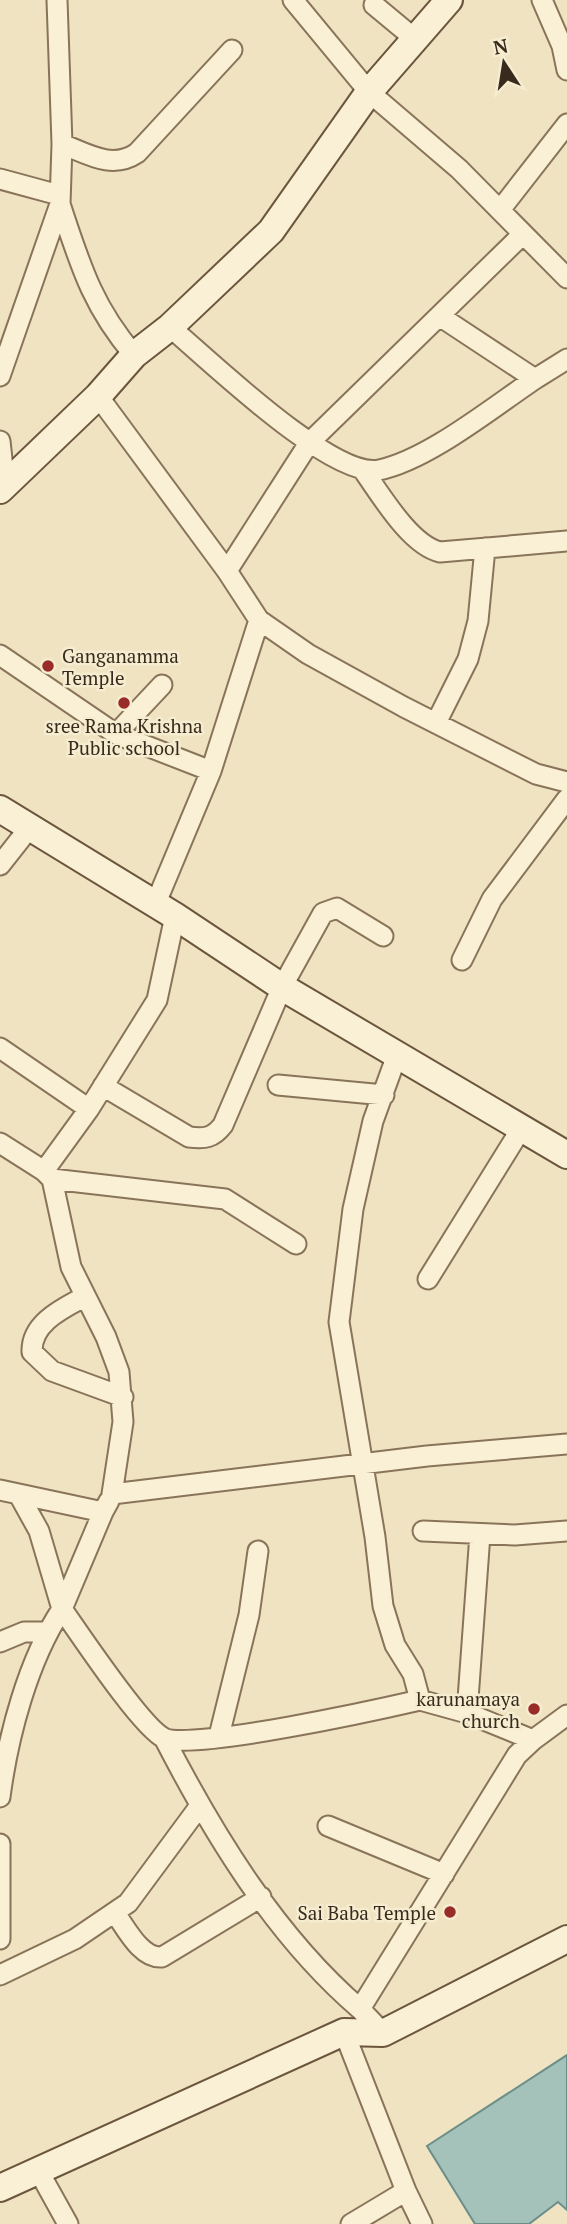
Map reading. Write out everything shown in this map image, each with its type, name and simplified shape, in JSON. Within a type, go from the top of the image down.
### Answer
[{"type":"street","points":[[0,376],[60,200],[62,144],[57,0]]},
{"type":"street","points":[[293,0],[369,92],[459,169],[567,278]]},
{"type":"street","points":[[2,488],[98,396],[134,355],[170,327],[271,231],[369,92],[449,0]]},
{"type":"street","points":[[542,0],[562,46],[567,69]]},
{"type":"street","points":[[374,5],[415,39]]},
{"type":"street","points":[[62,144],[110,163],[126,161],[137,153],[232,50]]},
{"type":"street","points":[[500,210],[567,124]]},
{"type":"street","points":[[0,179],[60,200]]},
{"type":"street","points":[[60,200],[91,294],[111,328],[134,355]]},
{"type":"street","points":[[227,571],[309,443],[523,234]]},
{"type":"street","points":[[441,317],[535,379]]},
{"type":"street","points":[[170,327],[309,443],[339,461],[363,470],[377,470],[407,461],[567,359]]},
{"type":"street","points":[[98,396],[227,571],[259,620],[308,654],[436,723],[536,774],[567,782]]},
{"type":"street","points":[[0,441],[2,488]]},
{"type":"street","points":[[363,470],[415,538],[429,550],[440,552],[567,541]]},
{"type":"street","points":[[436,723],[468,659],[478,621],[485,548]]},
{"type":"street","points":[[0,1797],[32,1668],[47,1632],[62,1609],[108,1503],[123,1397],[106,1337],[84,1297],[62,1235],[48,1175],[157,1000],[165,911],[259,620]]},
{"type":"street","points":[[0,655],[116,734],[211,771]]},
{"type":"street","points":[[116,734],[162,685]]},
{"type":"street","points":[[462,960],[492,900],[567,799]]},
{"type":"street","points":[[0,809],[282,987],[567,1155]]},
{"type":"street","points":[[0,865],[30,827]]},
{"type":"street","points":[[103,1086],[189,1137],[204,1139],[216,1134],[223,1125],[282,987],[323,913],[337,908],[383,936]]},
{"type":"street","points":[[0,1048],[89,1109]]},
{"type":"street","points":[[397,1055],[373,1121],[353,1209],[339,1322],[383,1606],[395,1645],[413,1674],[420,1700]]},
{"type":"street","points":[[278,1085],[384,1095]]},
{"type":"street","points":[[428,1279],[521,1129]]},
{"type":"street","points":[[0,1143],[48,1175],[225,1199],[296,1244]]},
{"type":"street","points":[[84,1297],[59,1311],[38,1329],[32,1341],[32,1352],[52,1371],[123,1397]]},
{"type":"street","points":[[9,1493],[108,1503],[427,1456],[567,1444]]},
{"type":"street","points":[[9,1493],[39,1531],[62,1609],[132,1706],[164,1738],[199,1807],[261,1897],[333,1986],[383,2033]]},
{"type":"street","points":[[423,1531],[515,1535],[567,1531]]},
{"type":"street","points":[[467,1713],[480,1534]]},
{"type":"street","points":[[219,1737],[249,1615],[258,1551]]},
{"type":"street","points":[[0,1642],[24,1632],[47,1632]]},
{"type":"street","points":[[164,1738],[194,1741],[341,1717],[420,1700],[467,1713],[533,1740]]},
{"type":"street","points":[[360,2009],[517,1755],[567,1715]]},
{"type":"street","points":[[0,1975],[75,1939],[115,1913],[146,1881],[199,1807]]},
{"type":"street","points":[[328,1826],[444,1874]]},
{"type":"street","points":[[0,1844],[0,1939]]},
{"type":"street","points":[[115,1913],[141,1948],[155,1957],[162,1956],[261,1897]]},
{"type":"street","points":[[0,2188],[344,2032],[383,2033],[567,1939]]},
{"type":"street","points":[[344,2032],[406,2191],[422,2224]]},
{"type":"street","points":[[38,2170],[68,2224]]},
{"type":"street","points":[[351,2224],[406,2191]]},
{"type":"water","points":[[567,2055],[567,2210],[558,2202],[529,2224],[475,2224],[427,2146]]},
{"type":"place","name":"Ganganamma Temple","points":[[48,666]]},
{"type":"place","name":"sree Rama Krishna Public school","points":[[124,703]]},
{"type":"place","name":"karunamaya church","points":[[534,1709]]},
{"type":"place","name":"Sai Baba Temple","points":[[450,1912]]}]
